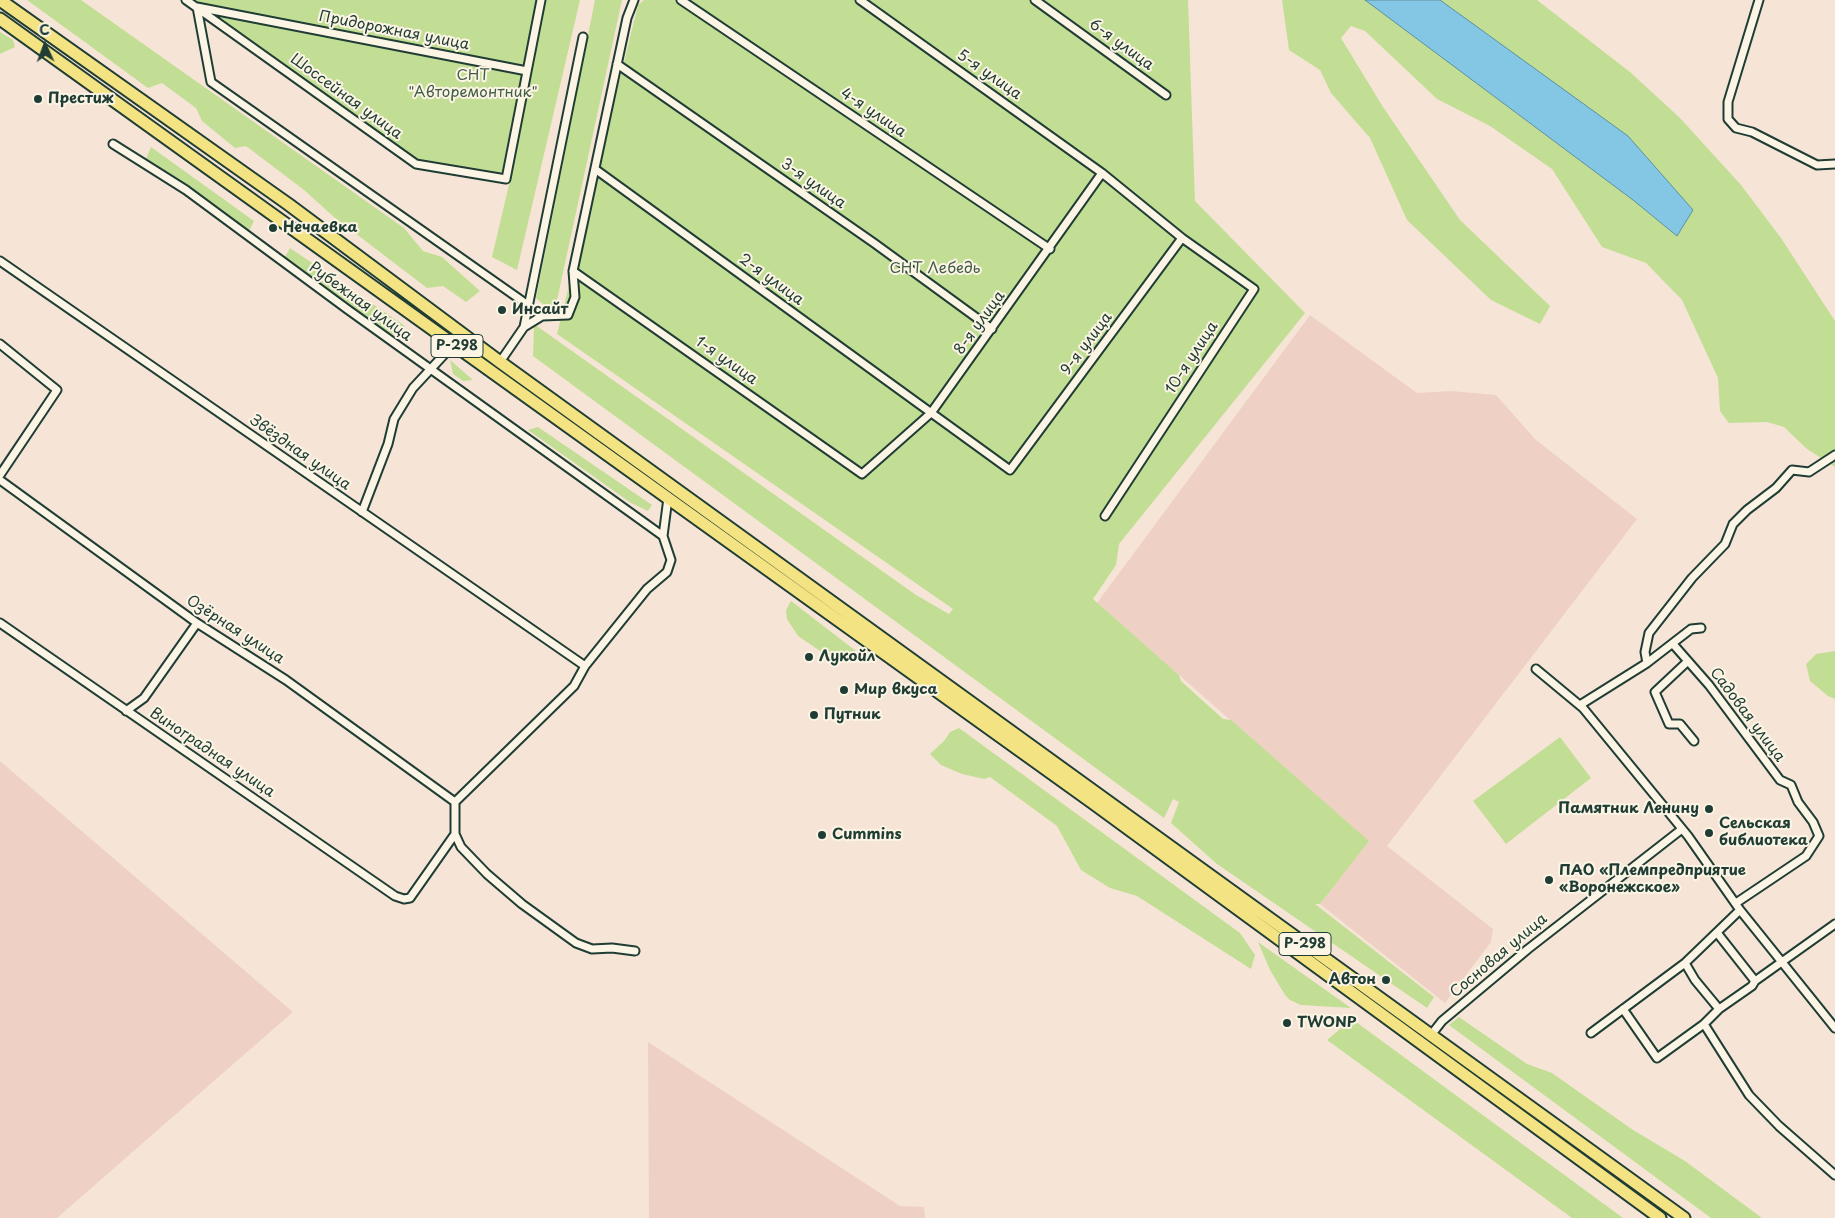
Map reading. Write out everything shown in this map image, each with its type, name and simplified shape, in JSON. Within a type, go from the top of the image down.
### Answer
[{"type":"highway","name":"Р-298","points":[[0,0],[288,204],[500,362],[1684,1218]]},
{"type":"highway","name":"Р-298","points":[[0,19],[917,677],[1660,1218]]},
{"type":"highway","points":[[787,584],[788,577],[794,578],[851,620],[868,629]]},
{"type":"highway","points":[[917,677],[933,682],[996,725],[998,722]]},
{"type":"street","name":"Шоссейная улица","points":[[186,0],[416,164],[506,179],[527,71]]},
{"type":"street","points":[[527,71],[541,0]]},
{"type":"street","points":[[500,362],[524,328],[542,316],[568,315],[576,297],[573,271],[626,18],[634,0]]},
{"type":"street","name":"4-я улица","points":[[682,0],[1050,249]]},
{"type":"street","name":"5-я улица","points":[[860,0],[1102,173]]},
{"type":"street","name":"6-я улица","points":[[1035,0],[1166,95]]},
{"type":"street","points":[[1759,0],[1728,102],[1728,119],[1736,128],[1752,132],[1817,165],[1835,164]]},
{"type":"street","name":"Придорожная улица","points":[[197,8],[527,71]]},
{"type":"street","points":[[197,8],[211,82],[528,305]]},
{"type":"street","points":[[524,328],[583,37]]},
{"type":"street","name":"3-я улица","points":[[617,64],[992,329]]},
{"type":"street","name":"Рубежная улица","points":[[113,144],[186,190],[430,370],[663,536]]},
{"type":"street","name":"2-я улица","points":[[595,168],[931,413]]},
{"type":"street","points":[[1102,173],[1182,238]]},
{"type":"street","name":"8-я улица","points":[[862,474],[931,413],[1050,249],[1102,173]]},
{"type":"street","name":"9-я улица","points":[[931,413],[1010,470],[1182,238]]},
{"type":"street","name":"10-я улица","points":[[1105,516],[1254,289],[1182,238]]},
{"type":"street","name":"Звёздная улица","points":[[0,261],[585,666]]},
{"type":"street","name":"1-я улица","points":[[573,271],[862,474]]},
{"type":"street","points":[[0,344],[57,390],[0,475]]},
{"type":"street","points":[[362,512],[388,444],[394,419],[413,388],[454,344]]},
{"type":"street","points":[[1647,663],[1644,652],[1649,633],[1692,578],[1725,544],[1733,524],[1747,510],[1776,488],[1792,470],[1809,472],[1835,454]]},
{"type":"street","name":"Озёрная улица","points":[[0,480],[197,622],[286,680],[456,802]]},
{"type":"street","points":[[635,951],[612,948],[592,949],[576,943],[522,904],[487,874],[461,847],[455,834],[456,802],[574,686],[585,666],[648,589],[667,572],[671,560],[663,536],[668,498]]},
{"type":"street","points":[[126,711],[144,698],[197,622]]},
{"type":"street","name":"Виноградная улица","points":[[0,624],[395,896],[404,899],[410,898],[455,834]]},
{"type":"street","points":[[1580,706],[1647,663],[1691,629],[1701,628]]},
{"type":"street","name":"Садовая улица","points":[[1674,644],[1709,685],[1780,780],[1791,785],[1819,836],[1806,856],[1738,906]]},
{"type":"street","points":[[1688,662],[1655,692],[1669,724],[1680,724],[1694,741]]},
{"type":"street","points":[[1536,669],[1580,706],[1682,829],[1738,906],[1835,1027]]},
{"type":"street","name":"Сосновая улица","points":[[1431,1035],[1442,1021],[1528,949],[1682,829]]},
{"type":"street","points":[[1591,1033],[1685,963],[1718,934],[1738,906]]},
{"type":"street","points":[[1623,1009],[1657,1058],[1704,1024],[1719,1009],[1752,986],[1755,980],[1835,924]]},
{"type":"street","points":[[1718,934],[1755,980]]},
{"type":"street","points":[[1685,963],[1695,980],[1719,1009]]},
{"type":"street","points":[[1704,1024],[1749,1095],[1778,1126],[1835,1175]]},
{"type":"shaded area","points":[[1310,315],[1417,393],[1451,391],[1496,395],[1536,440],[1637,519],[1387,846],[1493,929],[1491,942],[1445,1003],[1320,904],[1368,841],[1097,603]]},
{"type":"shaded area","points":[[0,761],[293,1012],[57,1218],[0,1218]]},
{"type":"shaded area","points":[[648,1042],[900,1206],[924,1207],[925,1218],[649,1218]]},
{"type":"green space","points":[[27,0],[81,0],[404,228],[423,251],[442,257],[480,291],[466,302],[443,286],[427,288],[334,217],[304,190],[246,146],[235,148],[202,121],[196,108],[162,83],[148,88]]},
{"type":"green space","name":"СНТ \"Авторемонтник\"","points":[[192,0],[580,0],[517,270],[492,257],[511,176],[419,161]]},
{"type":"green space","points":[[595,0],[622,0],[554,314],[536,298]]},
{"type":"green space","name":"СНТ Лебедь","points":[[644,0],[1188,0],[1195,201],[1305,313],[1119,544],[1116,565],[1093,599],[1179,675],[1181,681],[1223,719],[1231,720],[1369,841],[1320,904],[1315,904],[1434,997],[1427,1008],[1217,864],[1171,823],[1179,802],[1173,799],[1164,818],[533,356],[534,324],[916,595],[949,614],[953,609],[557,334],[638,5]]},
{"type":"green space","points":[[1282,0],[1537,0],[1630,72],[1680,118],[1741,185],[1781,238],[1835,321],[1835,467],[1807,449],[1784,427],[1767,422],[1729,423],[1720,411],[1718,378],[1682,300],[1646,263],[1602,247],[1552,169],[1490,126],[1437,99],[1365,31],[1351,26],[1341,38],[1383,107],[1460,220],[1550,306],[1540,324],[1491,300],[1407,220],[1370,138],[1331,93],[1320,70],[1289,50]]},
{"type":"green space","points":[[0,32],[13,40],[15,47],[0,54]]},
{"type":"green space","points":[[151,147],[254,221],[249,231],[146,159]]},
{"type":"green space","points":[[290,248],[405,326],[394,335],[383,329],[285,257]]},
{"type":"green space","points":[[450,360],[473,380],[463,381],[453,374]]},
{"type":"green space","points":[[538,427],[652,505],[648,511],[631,503],[528,430]]},
{"type":"green space","points":[[791,601],[856,651],[850,655],[829,657],[798,636],[787,619],[786,610]]},
{"type":"green space","points":[[1835,651],[1835,699],[1828,696],[1810,681],[1806,664],[1816,654]]},
{"type":"green space","points":[[959,728],[1240,933],[1255,955],[1251,969],[1137,896],[1110,888],[1081,870],[1057,826],[990,777],[984,779],[962,774],[941,765],[930,754],[944,741],[950,732]]},
{"type":"green space","points":[[1560,737],[1591,778],[1506,844],[1473,801]]},
{"type":"green space","points":[[1258,942],[1351,1008],[1301,1005],[1290,1000],[1270,970]]},
{"type":"green space","points":[[1459,1017],[1527,1064],[1552,1073],[1633,1130],[1685,1161],[1762,1218],[1711,1218],[1449,1025]]},
{"type":"green space","points":[[1352,1019],[1623,1218],[1572,1218],[1327,1040]]},
{"type":"water","points":[[1365,0],[1440,0],[1628,136],[1693,210],[1677,236],[1633,200]]},
{"type":"place","name":"Престиж","points":[[38,99]]},
{"type":"place","name":"Нечаевка","points":[[273,228]]},
{"type":"place","name":"Инсайт","points":[[502,310]]},
{"type":"place","name":"Лукойл","points":[[809,657]]},
{"type":"place","name":"Мир вкуса","points":[[844,690]]},
{"type":"place","name":"Путник","points":[[814,715]]},
{"type":"place","name":"Памятник Ленину","points":[[1709,809]]},
{"type":"place","name":"Сельская библиотека","points":[[1709,833]]},
{"type":"place","name":"Cummins","points":[[822,835]]},
{"type":"place","name":"ПАО «Племпредприятие «Воронежское»","points":[[1549,880]]},
{"type":"place","name":"Автон","points":[[1386,980]]},
{"type":"place","name":"TWONP","points":[[1287,1023]]}]
